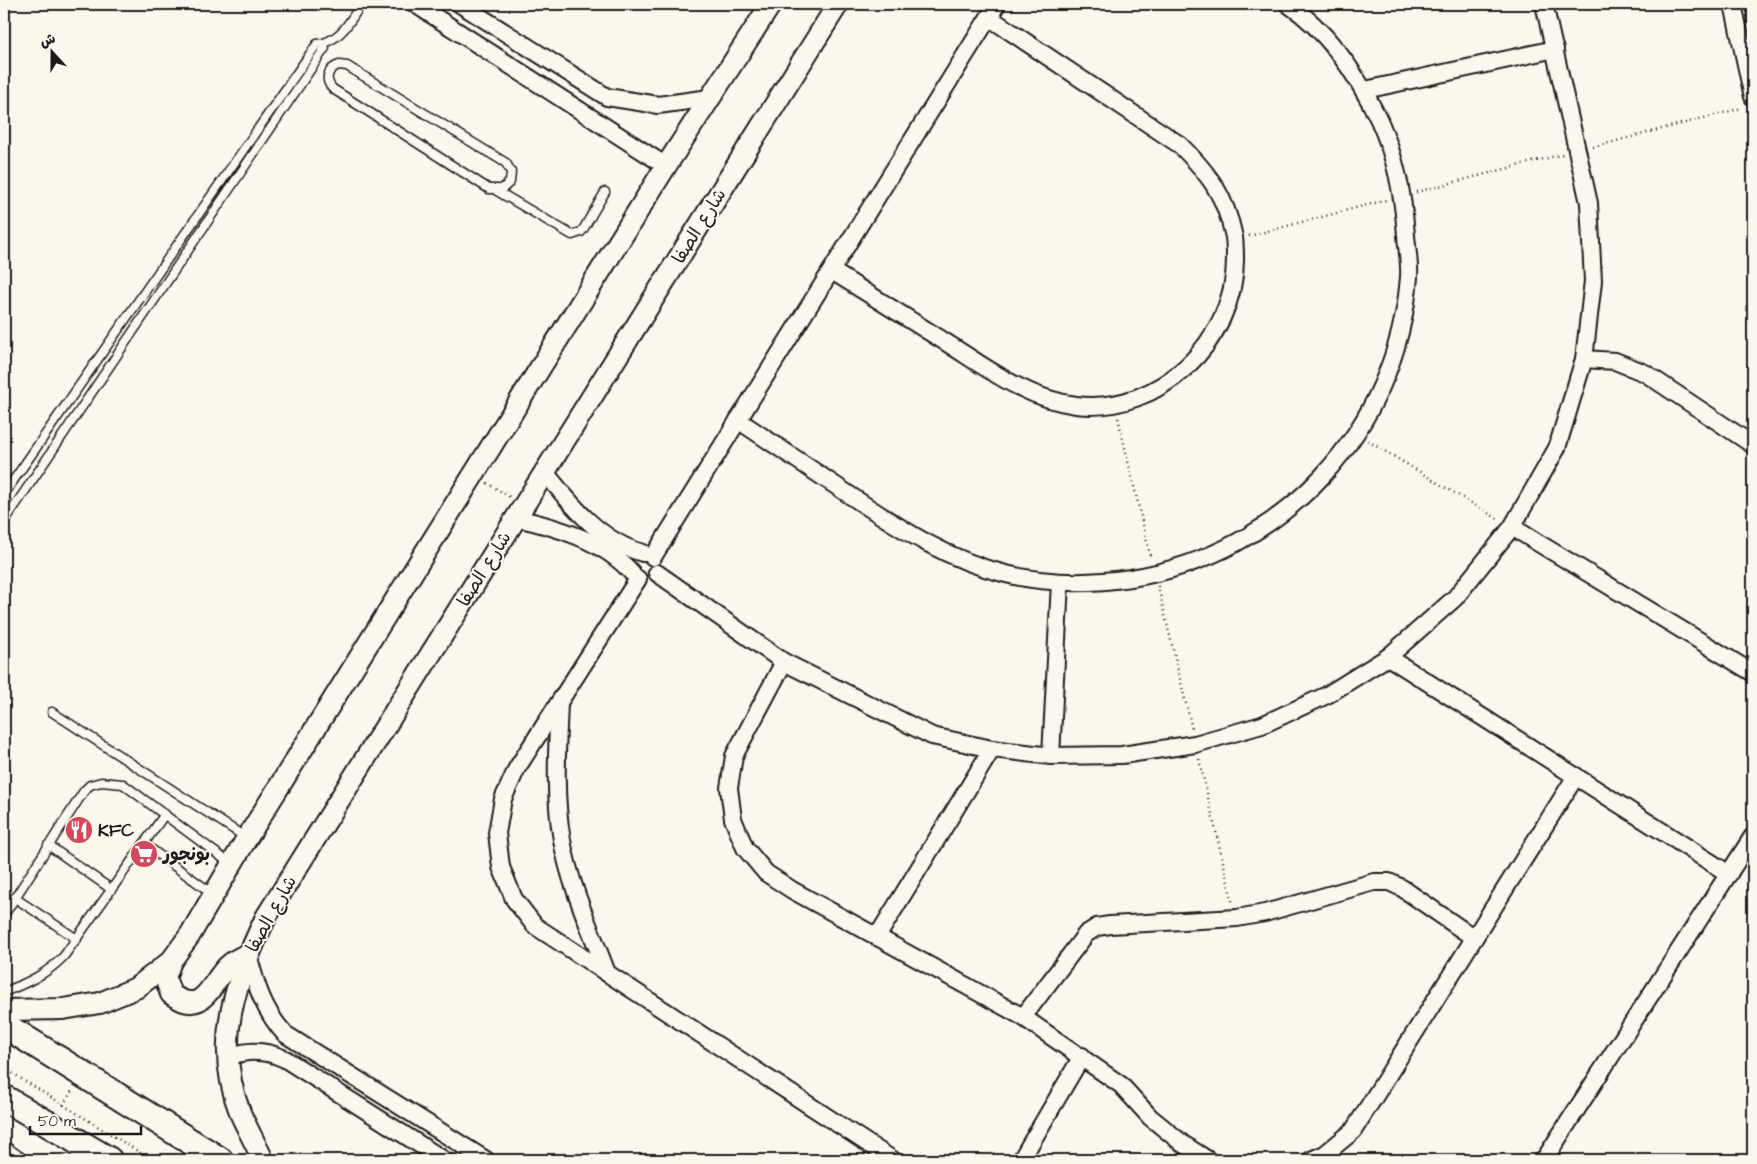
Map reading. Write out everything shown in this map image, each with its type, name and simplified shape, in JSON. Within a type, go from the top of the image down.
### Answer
[{"type":"main road","points":[[4,1025],[220,1160]]},
{"type":"main road","points":[[4,1098],[78,1152],[109,1160]]},
{"type":"street","points":[[415,4],[666,166]]},
{"type":"street","points":[[460,4],[607,97],[658,105],[710,98]]},
{"type":"street","points":[[486,1160],[294,1041],[271,1018],[257,988],[248,954],[228,965],[210,992],[195,1001],[187,1002],[171,994],[165,978],[171,962],[190,935],[247,838],[666,166],[771,4]]},
{"type":"street","name":"شارع الصفا","points":[[263,1160],[241,1114],[232,1086],[228,1058],[231,1006],[248,954],[266,917],[838,4]]},
{"type":"street","points":[[738,420],[911,536],[958,559],[1008,575],[1060,582],[1108,582],[1155,574],[1203,559],[1218,552],[1248,537],[1290,508],[1326,474],[1357,434],[1377,399],[1399,339],[1409,275],[1403,196],[1392,149],[1365,90],[1337,49],[1302,13],[1288,4]]},
{"type":"street","points":[[656,573],[784,662],[932,736],[992,749],[1051,756],[1122,755],[1195,744],[1262,725],[1319,699],[1388,657],[1455,598],[1512,527],[1557,448],[1584,359],[1593,281],[1589,203],[1544,4]]},
{"type":"street","points":[[1733,4],[1749,102]]},
{"type":"street","points":[[832,271],[1007,381],[1041,398],[1077,405],[1114,403],[1150,392],[1182,372],[1207,345],[1226,313],[1235,277],[1234,240],[1225,203],[1206,171],[1180,144],[993,11],[738,420],[648,555],[632,560],[635,576],[560,702],[517,768],[503,799],[497,833],[501,867],[514,899],[535,926],[894,1160]]},
{"type":"street","points":[[479,45],[491,24]]},
{"type":"street","points":[[1365,90],[1555,49]]},
{"type":"street","points":[[1584,359],[1615,361],[1645,373],[1753,446]]},
{"type":"street","points":[[520,511],[547,525],[578,537],[618,560],[635,576],[651,579],[656,573],[658,564],[648,555],[624,546],[586,519],[575,509],[545,472]]},
{"type":"street","points":[[1512,527],[1753,673]]},
{"type":"street","points":[[1051,756],[1060,582]]},
{"type":"street","points":[[1388,657],[1729,874]]},
{"type":"street","points":[[784,662],[734,756],[729,788],[733,819],[746,848],[766,873],[792,890],[1023,1017],[1082,1056],[1120,1085],[1150,1117],[1183,1144],[1208,1160]]},
{"type":"street","points":[[560,702],[556,788],[562,842],[577,894],[608,973]]},
{"type":"street","points":[[877,937],[992,749]]},
{"type":"street","points":[[1311,1160],[1325,1154],[1353,1131],[1576,776]]},
{"type":"street","points":[[1544,1160],[1753,836]]},
{"type":"street","points":[[1023,1017],[1078,943],[1086,934],[1097,927],[1236,918],[1265,913],[1374,882],[1389,882],[1402,888],[1474,938]]},
{"type":"street","points":[[4,1010],[63,1009],[100,1002],[136,988],[171,962]]},
{"type":"street","points":[[228,1058],[246,1051],[266,1052],[285,1059],[444,1160]]},
{"type":"street","points":[[1021,1160],[1082,1056]]},
{"type":"street","points":[[309,1074],[319,1057]]},
{"type":"lane","points":[[4,494],[317,44],[332,40],[344,30],[361,4]]},
{"type":"lane","points":[[4,522],[315,64],[325,48],[324,43]]},
{"type":"lane","points":[[315,64],[329,72]]},
{"type":"lane","points":[[497,191],[510,182],[511,172],[506,163],[347,66],[335,66],[329,72],[328,81],[333,89],[489,189],[497,191],[572,235],[584,228],[605,192]]},
{"type":"lane","points":[[282,93],[291,99]]},
{"type":"lane","points":[[203,206],[213,213]]},
{"type":"lane","points":[[11,484],[24,492]]},
{"type":"lane","points":[[52,712],[247,838]]},
{"type":"lane","points":[[4,915],[84,791],[90,785],[101,782],[123,784],[231,864]]},
{"type":"lane","points":[[4,992],[52,968],[77,939],[165,814]]},
{"type":"lane","points":[[144,844],[213,894]]},
{"type":"lane","points":[[48,845],[111,889]]},
{"type":"lane","points":[[15,898],[77,939]]},
{"type":"lane","points":[[4,1145],[25,1160]]},
{"type":"path","points":[[1234,240],[1578,150],[1749,102]]},
{"type":"path","points":[[1114,403],[1236,918]]},
{"type":"path","points":[[1357,434],[1512,527]]},
{"type":"path","points":[[473,476],[520,511]]},
{"type":"path","points":[[4,1068],[152,1160]]},
{"type":"path","points":[[63,1105],[74,1088]]},
{"type":"place","name":"KFC","points":[[79,830]]},
{"type":"place","name":"بونجور","points":[[144,854]]}]
